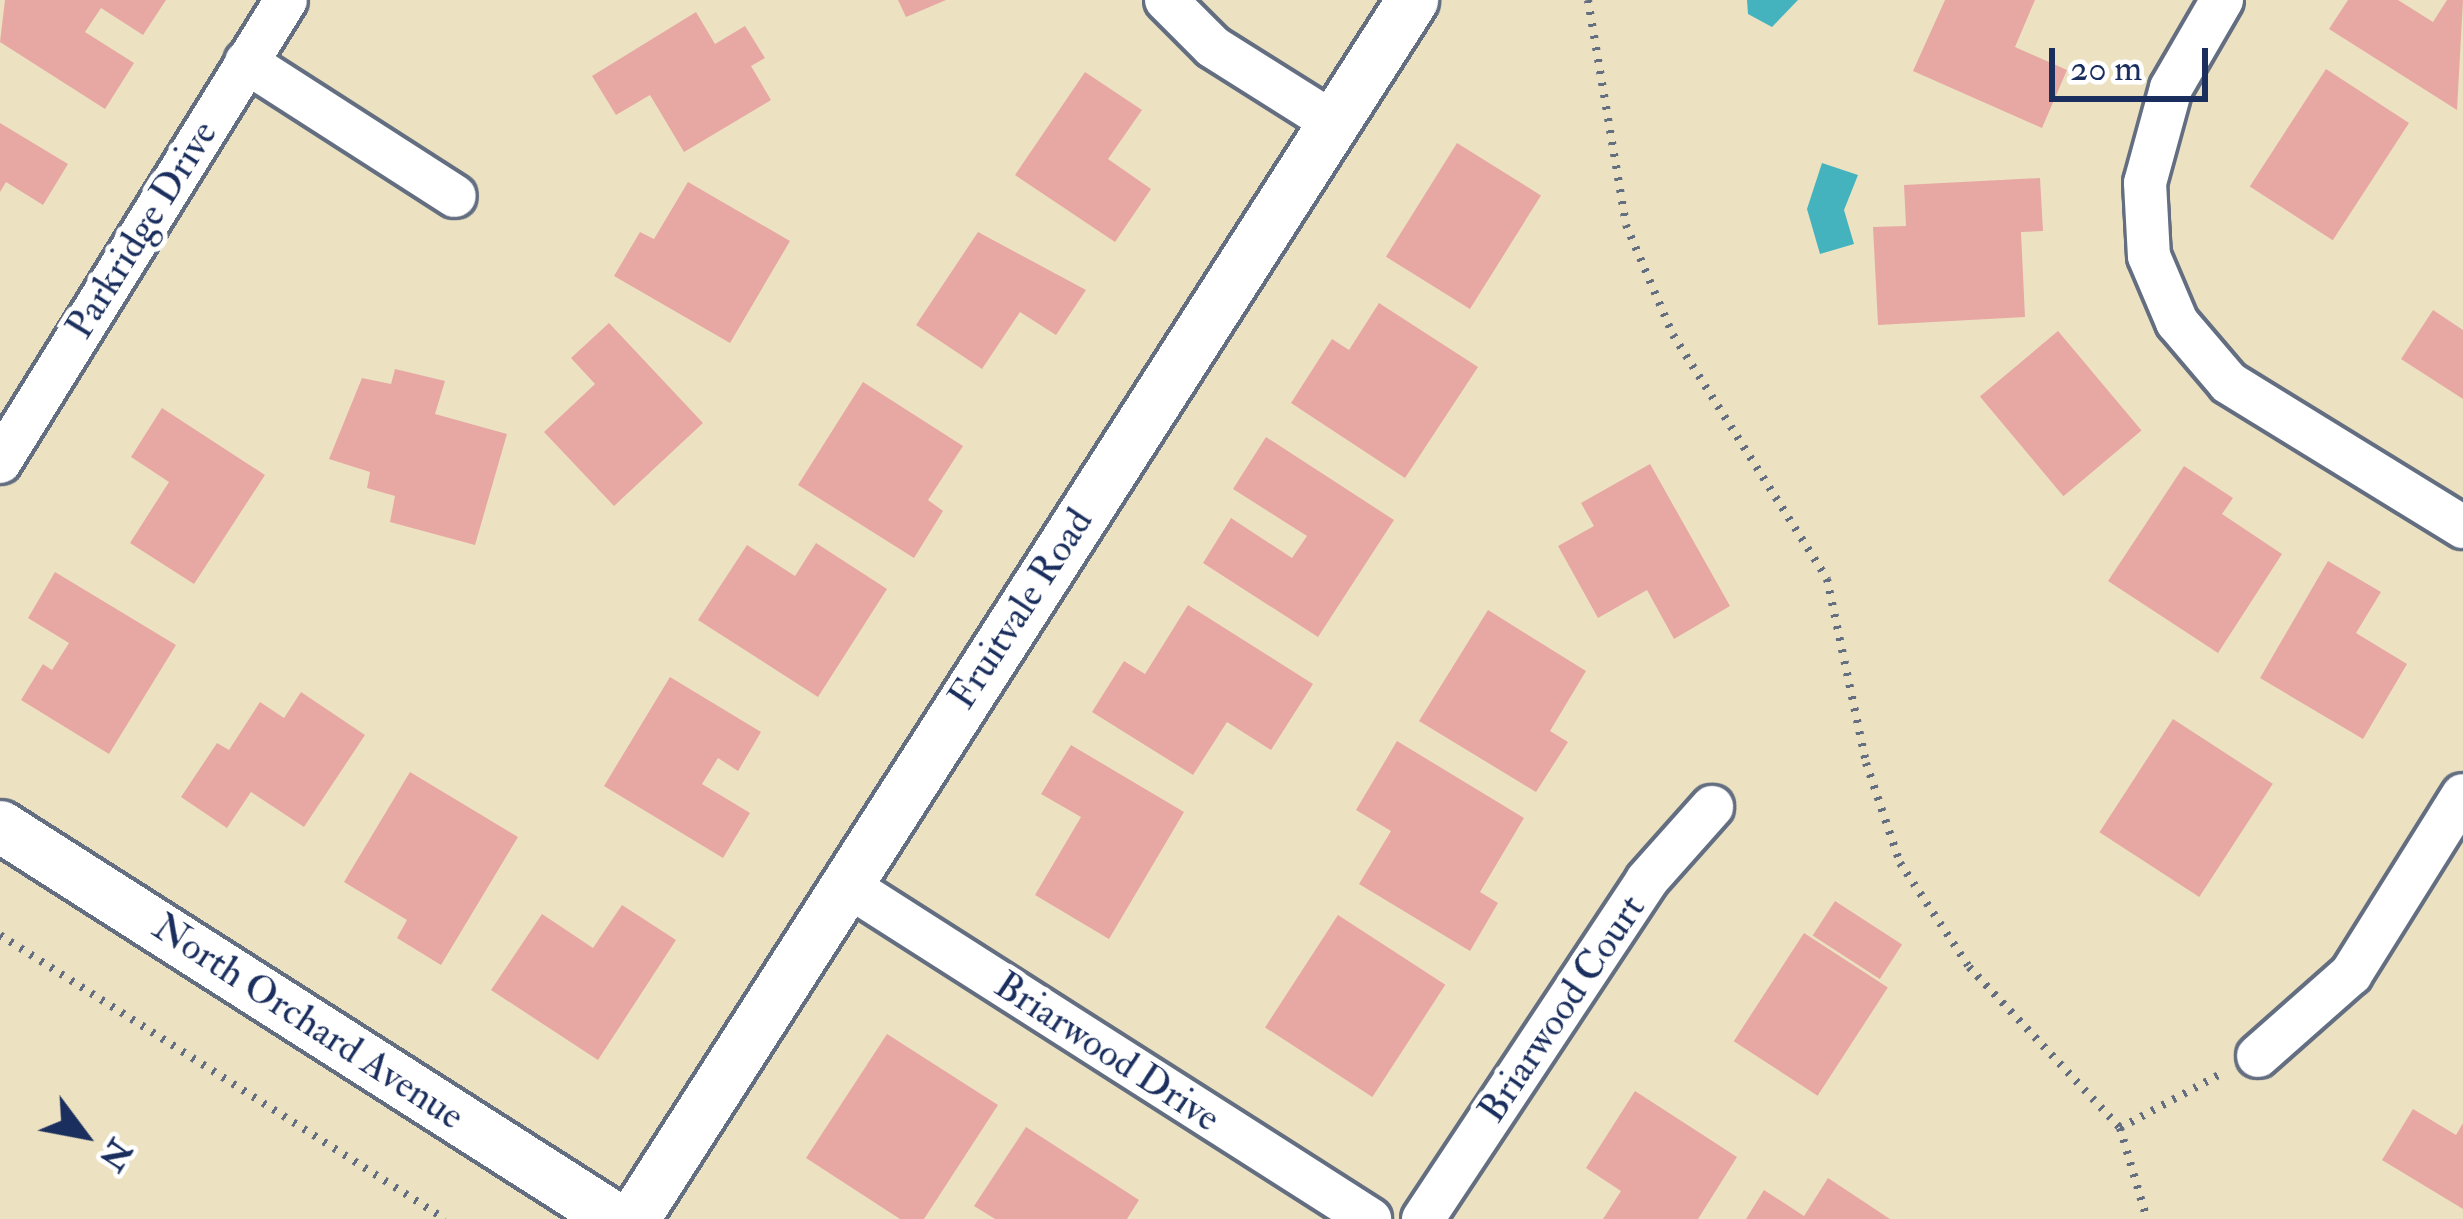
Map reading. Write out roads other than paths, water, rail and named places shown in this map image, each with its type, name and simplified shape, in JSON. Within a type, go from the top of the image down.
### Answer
[{"type":"street","name":"Parkridge Drive","points":[[0,462],[286,0]]},
{"type":"street","points":[[1166,0],[1214,47],[1332,122]]},
{"type":"street","name":"Fruitvale Road","points":[[633,1219],[1412,0]]},
{"type":"street","points":[[2222,0],[2171,88],[2145,183],[2149,256],[2177,322],[2229,383],[2463,527]]},
{"type":"street","points":[[246,62],[455,196]]},
{"type":"street","points":[[2258,1056],[2351,974],[2463,795]]},
{"type":"street","name":"Briarwood Court","points":[[1423,1219],[1647,880],[1712,807]]},
{"type":"street","name":"North Orchard Avenue","points":[[0,826],[616,1219]]},
{"type":"street","name":"Briarwood Drive","points":[[845,884],[1370,1219]]},
{"type":"water","points":[[1747,0],[1798,0],[1772,27],[1748,14]]},
{"type":"water","points":[[1822,163],[1858,175],[1844,210],[1854,244],[1820,254],[1807,209]]}]
